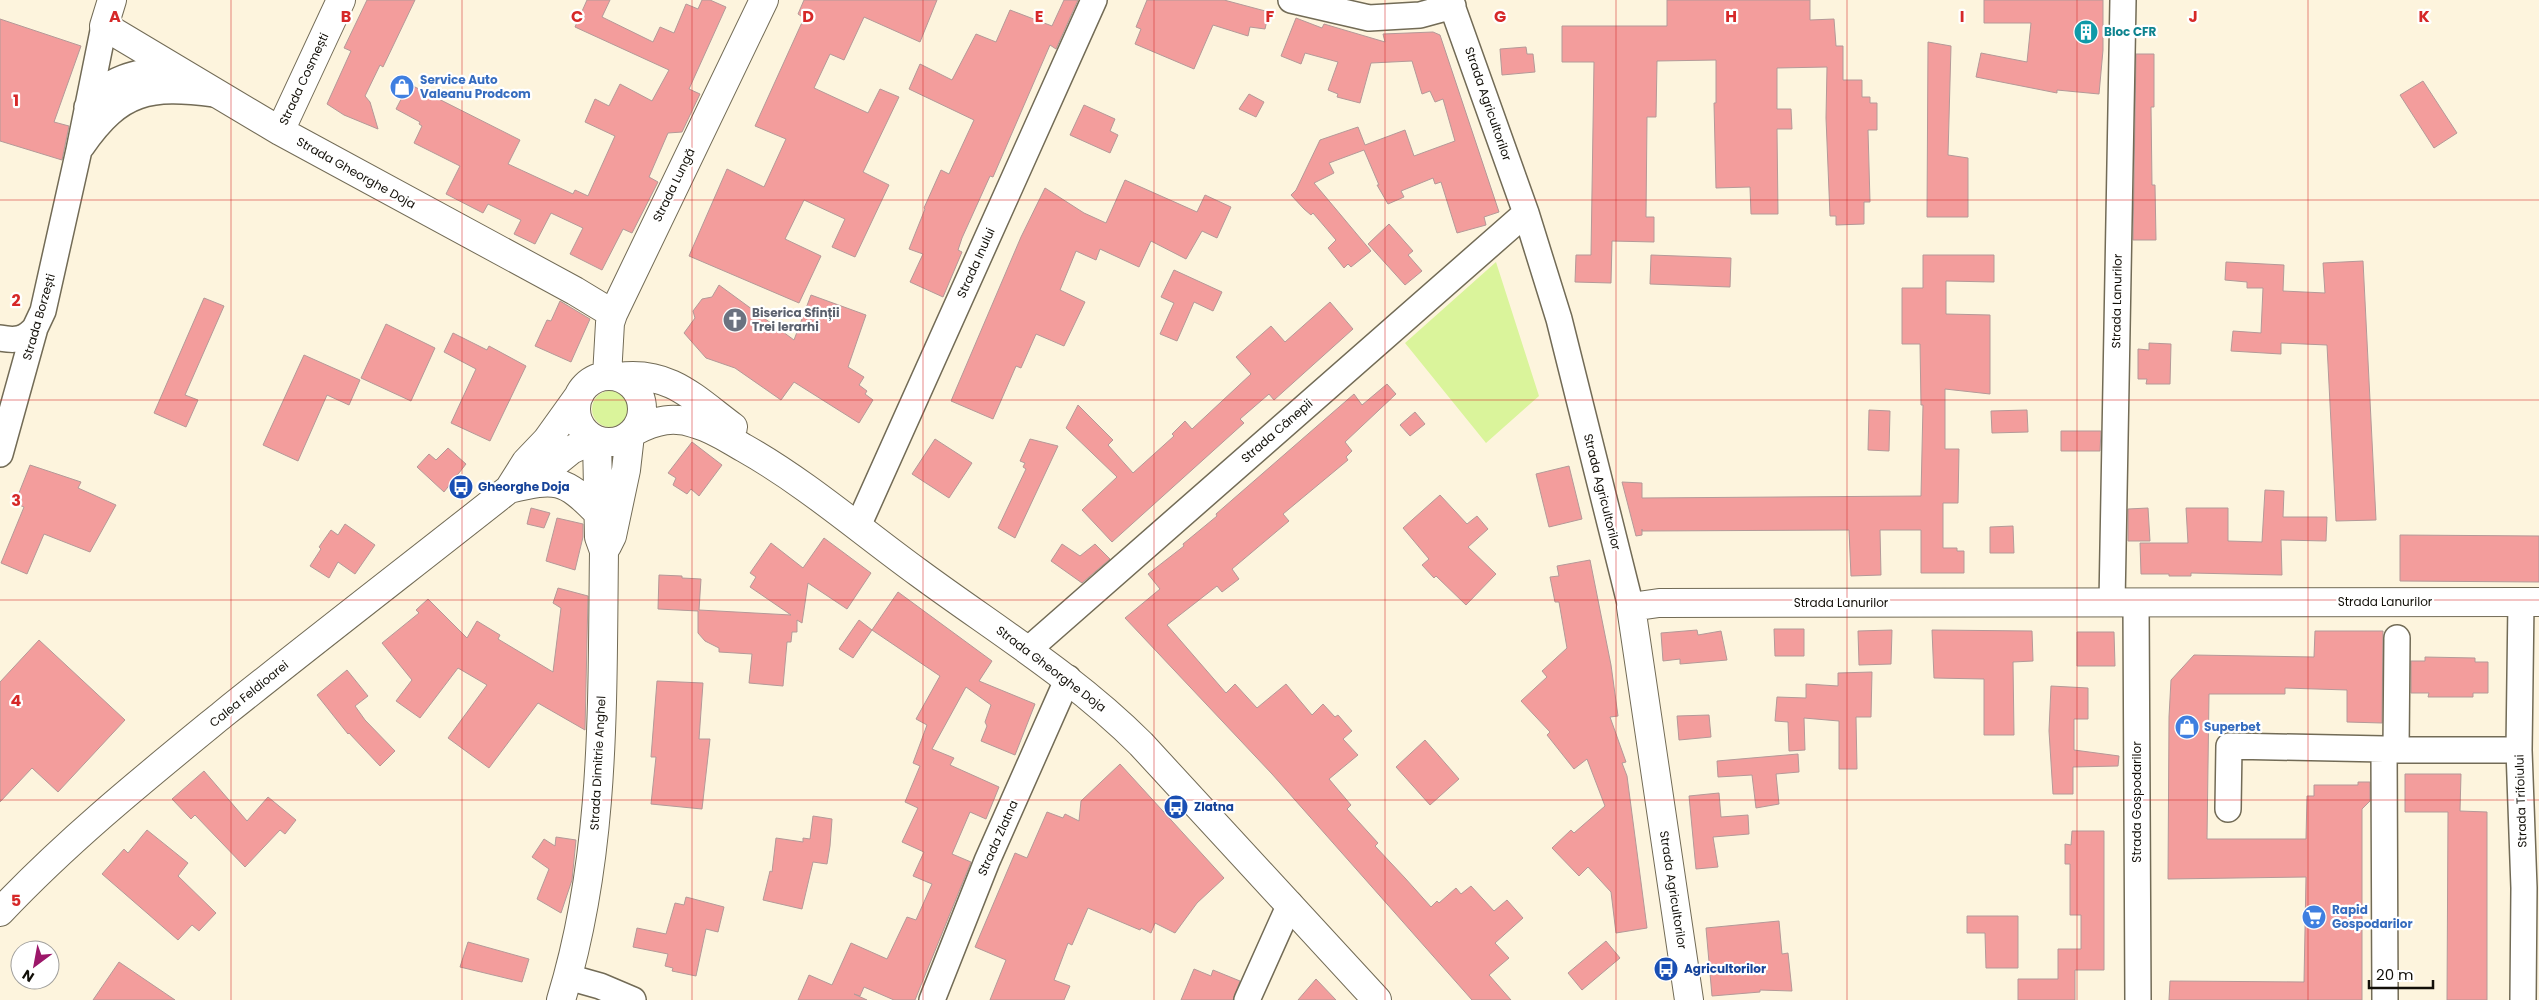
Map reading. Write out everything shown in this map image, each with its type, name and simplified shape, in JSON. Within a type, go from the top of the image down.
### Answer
[{"type":"main road","name":"Strada Borzești","points":[[104,26],[112,0]]},
{"type":"main road","name":"Strada Cosmești","points":[[280,131],[341,0]]},
{"type":"main road","name":"Strada Lungă","points":[[613,377],[610,323],[613,314],[764,0]]},
{"type":"main road","name":"Strada Gheorghe Doja","points":[[104,26],[214,94],[613,314]]},
{"type":"main road","name":"Strada Gheorghe Doja","points":[[613,377],[649,376],[666,380],[744,436],[772,464]]},
{"type":"main road","points":[[613,377],[632,385],[641,400],[642,416],[632,433],[615,442],[596,440],[582,428],[578,420],[576,411],[580,394],[591,381],[613,377]]},
{"type":"main road","name":"Calea Feldioarei","points":[[519,487],[526,462],[547,440],[580,394]]},
{"type":"main road","name":"Strada Gheorghe Doja","points":[[632,433],[660,420],[684,420],[719,433],[772,464],[858,526],[919,574],[1068,678],[1109,712],[1141,744],[1377,1000]]},
{"type":"main road","name":"Strada Dimitrie Anghel","points":[[604,552],[612,536],[632,433]]},
{"type":"main road","name":"Calea Feldioarei","points":[[0,912],[86,827],[126,792],[296,656],[519,487],[571,450],[596,440]]},
{"type":"main road","name":"Strada Dimitrie Anghel","points":[[564,989],[588,888],[598,802],[602,716],[604,552],[599,538],[596,440]]},
{"type":"main road","points":[[519,487],[544,481],[560,483],[577,492],[598,513]]},
{"type":"main road","name":"Strada Lanurilor","points":[[1631,607],[1659,603],[2530,602]]},
{"type":"main road","name":"Strada Agricultorilor","points":[[1631,607],[1689,1000]]},
{"type":"street","name":"Strada Inului","points":[[858,526],[1094,0]]},
{"type":"street","points":[[1291,0],[1369,18],[1420,15],[1451,3]]},
{"type":"street","name":"Strada Lanurilor","points":[[2123,0],[2124,603]]},
{"type":"street","name":"Strada Agricultorilor","points":[[1451,3],[1526,213],[1559,319],[1631,607]]},
{"type":"street","name":"Strada Borzești","points":[[0,454],[35,328],[43,312],[104,26]]},
{"type":"street","name":"Strada Borzești","points":[[88,107],[95,95],[114,80],[171,68]]},
{"type":"street","name":"Strada Borzești","points":[[79,150],[110,112],[128,98],[170,90],[214,94]]},
{"type":"street","name":"Strada Cânepii","points":[[1029,649],[1526,213]]},
{"type":"street","points":[[0,338],[22,339],[35,328]]},
{"type":"street","name":"Strada Trifoiului","points":[[2523,1000],[2532,887],[2519,750],[2530,602]]},
{"type":"street","name":"Strada Gospodarilor","points":[[2124,603],[2138,1000]]},
{"type":"street","points":[[2385,1000],[2390,750],[2397,638]]},
{"type":"street","name":"Strada Zlatna","points":[[932,1000],[987,861],[1068,678]]},
{"type":"street","points":[[2228,809],[2229,746],[2390,750],[2519,750]]},
{"type":"street","points":[[1248,1000],[1290,904]]},
{"type":"street","points":[[564,989],[600,986],[634,1000]]},
{"type":"green space","points":[[1496,262],[1539,396],[1486,443],[1405,343]]},
{"type":"green space","points":[[610,391],[617,392],[623,396],[627,402],[627,416],[623,422],[617,426],[610,427],[603,426],[597,422],[593,416],[592,409],[593,402],[597,396],[603,392]]},
{"type":"building","points":[[367,0],[415,0],[383,67],[380,65],[365,96],[370,102],[378,129],[344,115],[327,104],[351,51],[344,48]]},
{"type":"building","points":[[587,0],[610,0],[602,17],[653,42],[660,27],[674,33],[686,4],[698,9],[702,0],[710,0],[726,7],[689,89],[700,94],[682,132],[668,133],[649,177],[658,182],[632,233],[623,229],[602,270],[570,254],[583,228],[551,213],[535,244],[514,234],[521,220],[488,204],[483,213],[446,194],[460,166],[414,143],[422,126],[419,124],[420,122],[396,109],[409,84],[520,140],[508,164],[573,194],[575,190],[588,196],[615,136],[585,122],[595,99],[609,106],[620,84],[652,101],[669,70],[575,27]]},
{"type":"building","points":[[804,0],[937,0],[920,42],[864,17],[844,60],[830,54],[814,88],[868,113],[880,89],[899,97],[863,172],[889,185],[855,257],[832,247],[845,219],[804,200],[785,239],[821,256],[799,303],[689,256],[727,169],[764,187],[786,139],[755,126],[804,18],[798,14]]},
{"type":"building","points":[[1064,0],[1078,0],[1056,49],[1050,45],[993,177],[990,176],[962,238],[958,250],[962,252],[943,297],[910,282],[923,254],[909,249],[924,208],[941,170],[949,174],[974,120],[909,89],[920,64],[952,80],[976,34],[996,42],[1010,10],[1052,26]]},
{"type":"building","points":[[1147,0],[1224,0],[1269,12],[1265,29],[1250,27],[1248,36],[1213,25],[1194,69],[1135,44],[1141,29],[1136,27]]},
{"type":"building","points":[[1667,0],[1810,0],[1810,20],[1834,19],[1836,46],[1843,46],[1843,80],[1862,80],[1862,97],[1870,97],[1870,103],[1877,103],[1877,130],[1868,130],[1870,202],[1864,202],[1864,224],[1836,225],[1836,216],[1830,216],[1826,118],[1827,67],[1777,68],[1777,109],[1791,109],[1792,129],[1777,129],[1778,214],[1751,214],[1750,187],[1716,188],[1714,103],[1716,103],[1716,60],[1657,61],[1656,117],[1647,117],[1646,217],[1654,217],[1654,242],[1612,241],[1611,283],[1575,282],[1576,255],[1591,255],[1594,62],[1562,62],[1562,26],[1667,26]]},
{"type":"building","points":[[1984,0],[2103,0],[2103,50],[2099,94],[2057,90],[2057,93],[1976,77],[1981,53],[2027,62],[2031,23],[1984,23]]},
{"type":"building","points":[[1296,18],[1322,28],[1324,24],[1385,42],[1383,34],[1433,32],[1440,35],[1499,212],[1484,217],[1486,225],[1457,233],[1441,182],[1435,184],[1433,178],[1401,191],[1404,197],[1388,204],[1377,185],[1379,185],[1364,150],[1329,163],[1334,173],[1314,183],[1371,251],[1351,267],[1348,264],[1344,268],[1328,248],[1336,240],[1313,213],[1311,215],[1291,195],[1296,190],[1320,140],[1358,127],[1365,145],[1405,130],[1414,156],[1455,141],[1443,99],[1435,102],[1430,91],[1422,94],[1412,61],[1371,63],[1360,103],[1337,97],[1338,94],[1328,90],[1338,62],[1305,53],[1301,64],[1281,56]]},
{"type":"building","points":[[0,19],[81,46],[54,122],[69,126],[62,160],[0,141]]},
{"type":"building","points":[[1928,42],[1951,46],[1948,155],[1968,158],[1968,217],[1927,217]]},
{"type":"building","points":[[1526,47],[1527,54],[1533,54],[1535,72],[1502,75],[1500,49]]},
{"type":"building","points":[[2136,54],[2154,54],[2154,107],[2151,107],[2152,185],[2155,185],[2156,240],[2133,240]]},
{"type":"building","points":[[2423,81],[2457,133],[2434,148],[2400,95]]},
{"type":"building","points":[[1249,94],[1264,102],[1256,117],[1239,109]]},
{"type":"building","points":[[1084,105],[1115,119],[1110,131],[1118,135],[1110,153],[1070,135]]},
{"type":"building","points":[[1125,180],[1197,212],[1205,195],[1231,207],[1217,238],[1202,231],[1186,259],[1151,241],[1139,267],[1100,249],[1096,260],[1076,251],[1060,290],[1085,302],[1064,346],[1036,334],[1021,368],[1016,366],[993,419],[951,401],[1021,237],[1045,188],[1084,213],[1106,223]]},
{"type":"building","points":[[1389,224],[1413,251],[1408,255],[1422,271],[1405,285],[1368,244]]},
{"type":"building","points":[[1651,255],[1731,258],[1730,287],[1650,284]]},
{"type":"building","points":[[1923,255],[1994,255],[1994,282],[1946,281],[1946,314],[1990,315],[1990,394],[1945,389],[1945,449],[1959,449],[1958,503],[1943,503],[1943,548],[1957,548],[1957,551],[1964,551],[1964,573],[1921,573],[1921,530],[1880,530],[1881,575],[1851,576],[1849,530],[1642,531],[1642,535],[1636,536],[1622,482],[1642,483],[1642,498],[1921,496],[1923,405],[1921,405],[1920,344],[1902,344],[1902,288],[1923,288]]},
{"type":"building","points":[[2363,261],[2376,520],[2336,521],[2327,345],[2281,343],[2281,354],[2231,351],[2233,331],[2261,333],[2263,288],[2247,288],[2247,282],[2225,280],[2226,262],[2284,265],[2283,291],[2325,293],[2323,263]]},
{"type":"building","points":[[1174,270],[1222,292],[1213,311],[1194,302],[1177,341],[1160,334],[1174,303],[1161,297]]},
{"type":"building","points":[[719,285],[794,340],[811,295],[866,315],[848,367],[864,377],[859,385],[867,391],[865,394],[873,400],[859,423],[794,382],[781,400],[735,368],[706,358],[684,333],[695,318],[693,311],[702,299],[712,297]]},
{"type":"building","points":[[204,298],[224,306],[185,395],[198,400],[186,427],[154,413]]},
{"type":"building","points":[[560,301],[590,319],[571,362],[535,346],[547,320],[551,321]]},
{"type":"building","points":[[1330,302],[1353,329],[1274,400],[1269,394],[1240,419],[1244,423],[1112,542],[1082,510],[1117,477],[1066,428],[1078,405],[1113,440],[1108,445],[1133,473],[1174,436],[1172,434],[1185,421],[1192,429],[1251,374],[1236,357],[1271,326],[1285,342]]},
{"type":"building","points":[[386,324],[435,348],[411,401],[361,378]]},
{"type":"building","points":[[453,333],[487,350],[489,346],[526,366],[490,441],[451,423],[476,369],[444,352]]},
{"type":"building","points":[[2149,343],[2171,344],[2170,384],[2146,384],[2147,379],[2138,379],[2138,349],[2149,350]]},
{"type":"building","points":[[304,355],[360,380],[349,405],[327,395],[298,461],[263,445]]},
{"type":"building","points":[[1387,384],[1396,394],[1345,442],[1352,451],[1346,457],[1348,460],[1283,514],[1289,521],[1232,569],[1239,579],[1222,592],[1217,586],[1167,625],[1226,693],[1235,684],[1257,708],[1286,684],[1312,715],[1323,704],[1335,717],[1338,715],[1352,731],[1343,739],[1358,755],[1329,779],[1351,805],[1347,809],[1378,843],[1375,846],[1431,907],[1437,901],[1439,903],[1456,888],[1461,894],[1471,886],[1494,911],[1507,900],[1523,918],[1495,943],[1509,958],[1489,975],[1511,1000],[1472,1000],[1272,774],[1125,618],[1160,589],[1148,574],[1184,546],[1183,544],[1217,516],[1216,514],[1354,394],[1362,405]]},
{"type":"building","points":[[1869,410],[1890,411],[1889,451],[1868,450]]},
{"type":"building","points":[[2027,410],[2028,432],[1992,433],[1991,411]]},
{"type":"building","points":[[1415,412],[1425,424],[1410,436],[1400,425]]},
{"type":"building","points":[[2061,431],[2101,431],[2100,451],[2061,451]]},
{"type":"building","points":[[935,439],[972,463],[949,498],[912,474]]},
{"type":"building","points":[[1030,439],[1058,446],[1015,538],[998,528],[1026,469],[1023,467],[1025,463],[1020,461]]},
{"type":"building","points":[[692,442],[722,465],[699,496],[691,489],[687,494],[673,485],[676,478],[668,473]]},
{"type":"building","points":[[448,448],[466,464],[444,492],[417,467],[429,454],[436,460]]},
{"type":"building","points":[[30,465],[81,482],[78,488],[116,505],[90,552],[44,534],[27,574],[1,563],[24,507],[17,504],[17,498]]},
{"type":"building","points":[[1569,466],[1582,519],[1549,527],[1536,474]]},
{"type":"building","points":[[2265,490],[2284,491],[2283,517],[2327,517],[2326,541],[2281,540],[2282,575],[2191,573],[2191,576],[2169,576],[2169,574],[2141,574],[2140,543],[2188,543],[2186,508],[2228,508],[2228,541],[2262,542]]},
{"type":"building","points":[[1440,495],[1467,524],[1477,516],[1488,529],[1468,547],[1496,574],[1466,605],[1436,576],[1434,578],[1422,565],[1429,559],[1403,528]]},
{"type":"building","points":[[531,508],[550,513],[544,528],[527,524]]},
{"type":"building","points":[[2148,508],[2150,541],[2128,541],[2128,509]]},
{"type":"building","points":[[557,518],[583,524],[583,537],[575,570],[546,561]]},
{"type":"building","points":[[345,524],[375,545],[355,574],[338,562],[329,578],[310,566],[321,549],[319,547],[331,530],[338,535]]},
{"type":"building","points":[[2013,526],[2014,553],[1990,553],[1990,527]]},
{"type":"building","points":[[2400,535],[2539,536],[2539,582],[2400,581]]},
{"type":"building","points":[[824,538],[871,573],[847,609],[808,583],[802,623],[797,620],[797,632],[792,632],[791,642],[787,642],[783,686],[749,683],[752,654],[719,652],[719,648],[705,641],[698,633],[698,611],[658,609],[659,575],[682,576],[682,578],[701,579],[699,610],[791,615],[750,587],[756,577],[750,573],[771,543],[803,568]]},
{"type":"building","points":[[1062,544],[1080,556],[1095,544],[1110,559],[1082,583],[1051,561]]},
{"type":"building","points":[[1590,560],[1611,665],[1618,716],[1610,717],[1626,762],[1622,763],[1627,776],[1647,928],[1616,933],[1611,892],[1588,867],[1579,876],[1552,848],[1571,830],[1574,833],[1605,806],[1587,759],[1574,769],[1547,735],[1550,732],[1521,701],[1547,677],[1542,671],[1567,648],[1559,602],[1555,602],[1550,577],[1559,576],[1557,566]]},
{"type":"building","points":[[558,588],[588,596],[585,730],[538,703],[489,768],[448,738],[487,685],[458,668],[420,718],[396,701],[412,680],[382,643],[419,613],[416,610],[428,599],[467,638],[477,621],[500,635],[498,639],[553,672],[561,608],[553,603]]},
{"type":"building","points":[[898,592],[992,661],[979,681],[1035,704],[1015,755],[981,741],[987,726],[985,722],[991,705],[966,687],[932,749],[954,758],[950,765],[999,787],[986,819],[970,812],[952,854],[971,862],[915,1000],[894,1000],[864,987],[860,996],[854,994],[867,1000],[798,1000],[809,975],[832,985],[851,943],[887,959],[907,917],[916,920],[932,884],[913,876],[924,852],[902,842],[918,808],[905,802],[920,766],[913,763],[927,725],[916,719],[940,676],[872,630]]},
{"type":"building","points":[[859,620],[872,630],[853,658],[839,649]]},
{"type":"building","points":[[1774,629],[1804,629],[1804,656],[1775,656]]},
{"type":"building","points":[[1697,630],[1698,635],[1721,631],[1727,660],[1680,664],[1680,659],[1663,661],[1661,633]]},
{"type":"building","points":[[1892,630],[1891,664],[1859,665],[1858,631]]},
{"type":"building","points":[[1932,630],[2032,631],[2033,661],[2013,662],[2014,735],[1984,735],[1984,679],[1934,678]]},
{"type":"building","points":[[2315,631],[2383,631],[2382,723],[2347,722],[2347,690],[2285,688],[2285,694],[2209,694],[2207,839],[2306,839],[2307,796],[2314,796],[2314,785],[2358,785],[2358,782],[2370,782],[2370,801],[2362,809],[2362,1000],[2169,1000],[2170,981],[2304,982],[2306,877],[2168,879],[2169,717],[2171,680],[2194,655],[2314,657]]},
{"type":"building","points":[[2077,632],[2114,632],[2115,666],[2077,666]]},
{"type":"building","points":[[39,640],[125,720],[58,792],[32,768],[0,802],[0,682]]},
{"type":"building","points":[[2425,657],[2475,658],[2475,662],[2488,662],[2488,693],[2473,693],[2473,697],[2428,697],[2429,693],[2411,693],[2411,661],[2425,661]]},
{"type":"building","points":[[347,670],[368,696],[355,706],[365,720],[395,751],[380,766],[348,734],[317,695]]},
{"type":"building","points":[[1872,672],[1871,717],[1856,717],[1857,769],[1839,769],[1839,721],[1804,718],[1805,750],[1789,751],[1788,722],[1775,721],[1777,697],[1806,698],[1806,684],[1838,686],[1838,673]]},
{"type":"building","points":[[657,681],[703,683],[699,739],[710,739],[702,809],[651,804],[656,757],[651,757]]},
{"type":"building","points":[[2051,686],[2088,688],[2088,719],[2074,719],[2074,750],[2119,756],[2118,766],[2073,767],[2073,794],[2053,794],[2049,731]]},
{"type":"building","points":[[1709,715],[1711,737],[1679,740],[1677,716]]},
{"type":"building","points":[[1425,740],[1459,779],[1430,805],[1396,767]]},
{"type":"building","points":[[1798,754],[1799,772],[1776,774],[1779,804],[1756,808],[1752,775],[1718,777],[1717,761]]},
{"type":"building","points":[[1120,764],[1224,878],[1197,903],[1175,933],[1155,923],[1151,933],[1141,928],[1140,930],[1088,908],[1072,945],[1068,943],[1054,980],[1070,986],[1064,1000],[990,1000],[1006,960],[975,947],[1015,853],[1027,858],[1047,812],[1063,818],[1065,814],[1079,821],[1081,801]]},
{"type":"building","points":[[204,771],[247,821],[268,797],[296,820],[285,834],[280,830],[245,867],[195,815],[191,819],[172,799]]},
{"type":"building","points":[[2405,774],[2461,774],[2460,811],[2487,812],[2487,1000],[2447,1000],[2448,812],[2405,812]]},
{"type":"building","points":[[1719,793],[1721,817],[1748,815],[1749,834],[1713,837],[1718,867],[1696,869],[1689,796]]},
{"type":"building","points":[[813,816],[832,819],[830,846],[827,864],[813,862],[802,909],[763,900],[770,871],[772,872],[776,838],[803,842],[803,838],[810,839]]},
{"type":"building","points":[[147,830],[188,863],[178,876],[216,913],[199,931],[192,925],[178,940],[102,874],[124,849],[128,853]]},
{"type":"building","points":[[2072,831],[2104,831],[2104,970],[2075,970],[2075,1000],[2018,1000],[2018,979],[2058,979],[2058,949],[2081,949],[2081,915],[2070,915],[2070,864],[2065,864],[2065,844],[2071,845]]},
{"type":"building","points":[[556,837],[576,840],[572,880],[561,913],[537,899],[549,869],[532,857],[544,839],[555,846]]},
{"type":"building","points":[[686,897],[724,907],[718,932],[706,929],[696,976],[672,971],[673,968],[665,966],[668,954],[633,947],[637,928],[666,934],[675,903],[684,905]]},
{"type":"building","points":[[1967,916],[2018,916],[2018,968],[1986,968],[1985,933],[1967,933]]},
{"type":"building","points":[[1779,921],[1782,954],[1788,953],[1792,991],[1760,990],[1760,992],[1712,996],[1706,928]]},
{"type":"building","points":[[1606,941],[1620,958],[1582,990],[1568,973]]},
{"type":"building","points":[[468,942],[529,959],[522,982],[460,967]]},
{"type":"building","points":[[119,962],[175,1000],[93,1000]]},
{"type":"building","points":[[1194,969],[1211,976],[1213,970],[1240,981],[1233,1000],[1181,1000]]},
{"type":"building","points":[[1316,979],[1336,1000],[1298,1000]]},
{"type":"place","name":"Bloc CFR","points":[[2086,32]]},
{"type":"place","name":"Service Auto Valeanu Prodcom","points":[[402,87]]},
{"type":"place","name":"Biserica Sfinții Trei Ierarhi","points":[[735,320]]},
{"type":"place","name":"Gheorghe Doja","points":[[461,487]]},
{"type":"place","name":"Superbet","points":[[2187,727]]},
{"type":"place","name":"Zlatna","points":[[1176,807]]},
{"type":"place","name":"Rapid Gospodarilor","points":[[2314,917]]},
{"type":"place","name":"Agricultorilor","points":[[1666,969]]}]
